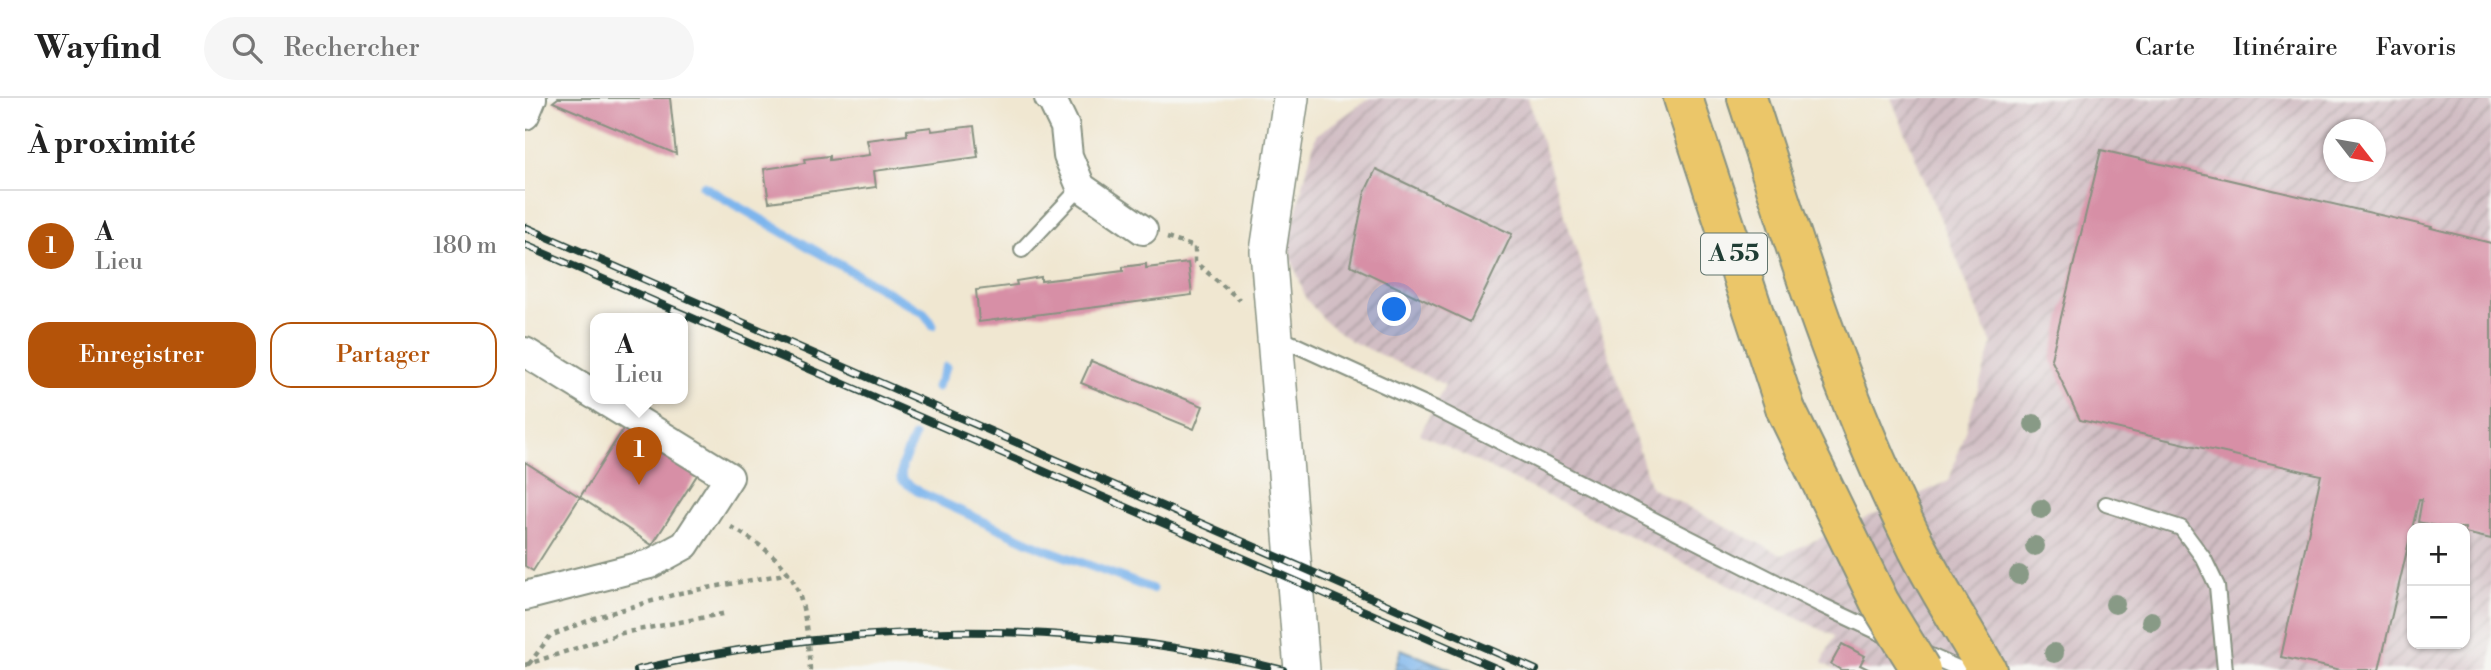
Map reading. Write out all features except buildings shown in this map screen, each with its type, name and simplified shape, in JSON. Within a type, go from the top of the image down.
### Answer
[{"type":"highway","name":"A 55","points":[[1683,98],[1786,410],[1880,603],[1920,670]]},
{"type":"highway","name":"A 55","points":[[1747,98],[1787,223],[1846,388],[1919,551],[1987,670]]},
{"type":"street","points":[[1049,98],[1065,127],[1068,156],[1081,187],[1143,230]]},
{"type":"street","points":[[1291,98],[1268,251],[1302,670]]},
{"type":"street","points":[[525,352],[590,392]]},
{"type":"street","points":[[525,596],[650,564],[685,545],[729,477],[610,404]]},
{"type":"lane","points":[[1022,250],[1081,187]]},
{"type":"lane","points":[[1274,335],[1434,408],[1819,604],[1962,670]]},
{"type":"lane","points":[[2106,504],[2181,528],[2204,559],[2217,586],[2225,670]]},
{"type":"path","points":[[1143,230],[1195,247],[1195,262],[1244,302]]},
{"type":"path","points":[[706,512],[758,542],[790,573],[800,591],[806,613],[809,670]]},
{"type":"path","points":[[527,664],[550,636],[600,616],[680,593],[790,573]]},
{"type":"path","points":[[527,664],[622,634],[727,613]]},
{"type":"shaded area","points":[[1370,98],[1528,98],[1651,488],[1782,555],[1949,481],[1992,345],[1891,98],[2491,98],[2491,670],[1835,670],[1822,663],[1834,636],[1420,434],[1445,385],[1351,341],[1327,323],[1306,299],[1287,246],[1316,135]]},
{"type":"water","points":[[1401,649],[1452,670],[1395,670]]},
{"type":"waterway","points":[[703,186],[924,313],[933,325]]},
{"type":"waterway","points":[[937,387],[946,367]]},
{"type":"waterway","points":[[914,437],[902,465],[901,479],[919,492],[1040,547],[1152,589]]},
{"type":"railway","points":[[525,227],[1536,670]]},
{"type":"railway","points":[[525,245],[681,313]]},
{"type":"railway","points":[[688,316],[1500,670]]},
{"type":"railway","points":[[637,670],[797,642],[878,634],[960,632],[1042,634],[1123,641],[1203,653],[1283,670]]},
{"type":"place","name":"A","points":[[639,485]]}]
